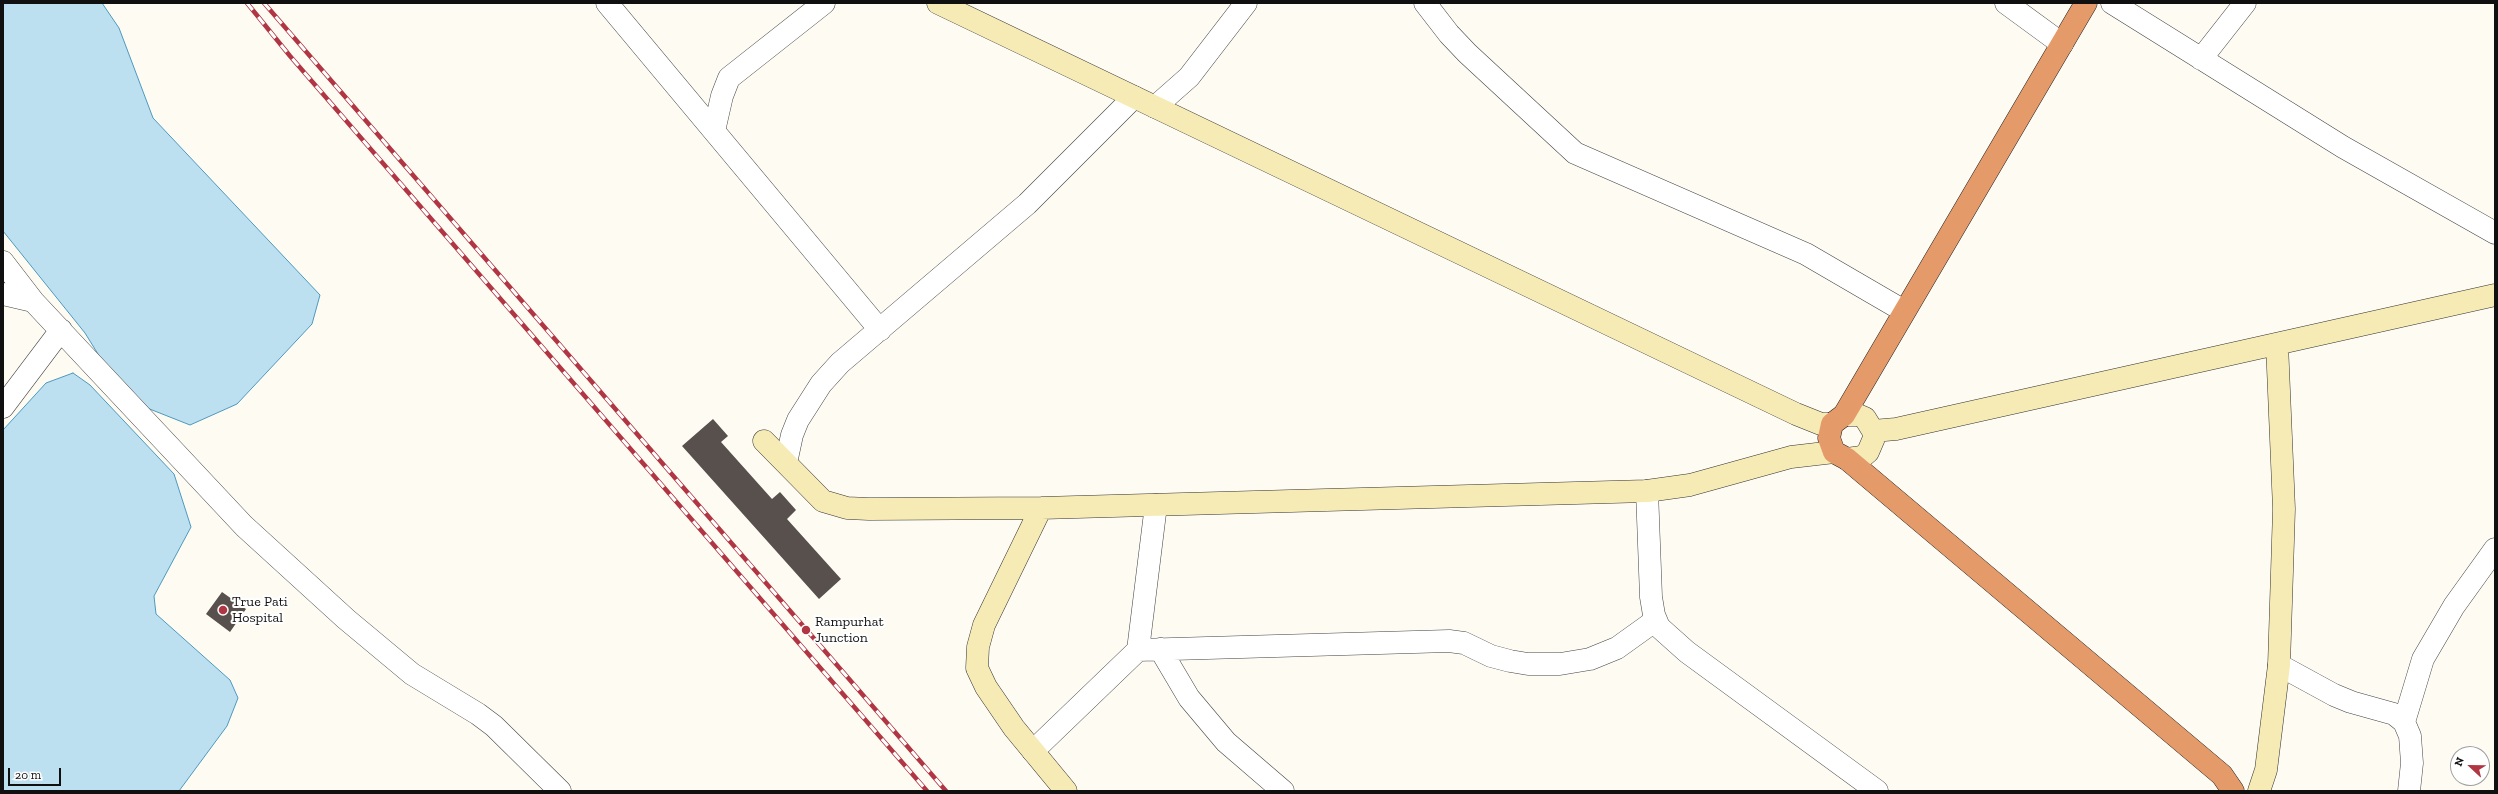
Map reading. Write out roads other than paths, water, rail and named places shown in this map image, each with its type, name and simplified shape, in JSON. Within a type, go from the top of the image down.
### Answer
[{"type":"highway","points":[[2086,3],[1838,420],[1829,438],[1841,455],[2222,775],[2233,791]]},
{"type":"street","points":[[607,3],[880,330]]},
{"type":"street","points":[[714,130],[720,102],[729,78],[824,3]]},
{"type":"street","points":[[764,441],[823,501],[847,508],[1041,508],[1647,491],[1690,485],[1791,457],[1841,455],[1855,459],[1868,452],[1874,438],[1873,431],[1865,418],[1858,415],[1821,424],[1796,414],[938,3]]},
{"type":"street","points":[[1155,107],[1189,77],[1246,3]]},
{"type":"street","points":[[1426,3],[1449,34],[1467,54],[1575,153],[1806,254],[1904,311]]},
{"type":"street","points":[[2006,3],[2062,44]]},
{"type":"street","points":[[2112,3],[2343,147],[2495,233]]},
{"type":"street","points":[[2201,59],[2245,3]]},
{"type":"street","points":[[786,463],[792,435],[798,420],[821,384],[840,363],[1027,204],[1134,97]]},
{"type":"street","points":[[3,262],[33,301],[244,526],[346,619],[412,674],[478,714],[494,726],[560,791]]},
{"type":"street","points":[[3,294],[33,301]]},
{"type":"street","points":[[1873,431],[1896,429],[2495,295]]},
{"type":"street","points":[[3,407],[61,330]]},
{"type":"street","points":[[2259,791],[2266,770],[2279,665],[2284,510],[2277,344]]},
{"type":"street","points":[[1647,491],[1651,597],[1656,620],[1671,639],[1877,791]]},
{"type":"street","points":[[1033,751],[1138,650],[1156,504]]},
{"type":"street","points":[[1041,508],[984,625],[977,658],[977,668],[986,687],[1033,751],[1066,791]]},
{"type":"street","points":[[2404,722],[2423,659],[2454,606],[2495,548]]},
{"type":"street","points":[[1138,650],[1449,641],[1464,643],[1491,656],[1510,661],[1528,664],[1560,664],[1590,659],[1617,648],[1656,620]]},
{"type":"street","points":[[1160,650],[1189,698],[1226,742],[1283,791]]},
{"type":"street","points":[[2279,665],[2334,695],[2351,702],[2394,714],[2404,722],[2410,736],[2412,764],[2409,791]]},
{"type":"water","points":[[3,3],[102,3],[119,28],[153,118],[320,295],[312,324],[237,404],[190,425],[137,404],[114,380],[85,333],[3,231]]},
{"type":"water","points":[[73,373],[90,385],[174,474],[191,527],[154,596],[156,614],[230,680],[238,698],[227,726],[179,791],[3,791],[3,430],[46,383]]},
{"type":"railway","points":[[247,3],[290,56],[927,791]]},
{"type":"railway","points":[[264,3],[946,791]]},
{"type":"place","name":"True Pati Hospital","points":[[223,610]]},
{"type":"place","name":"Rampurhat Junction","points":[[806,630]]}]
